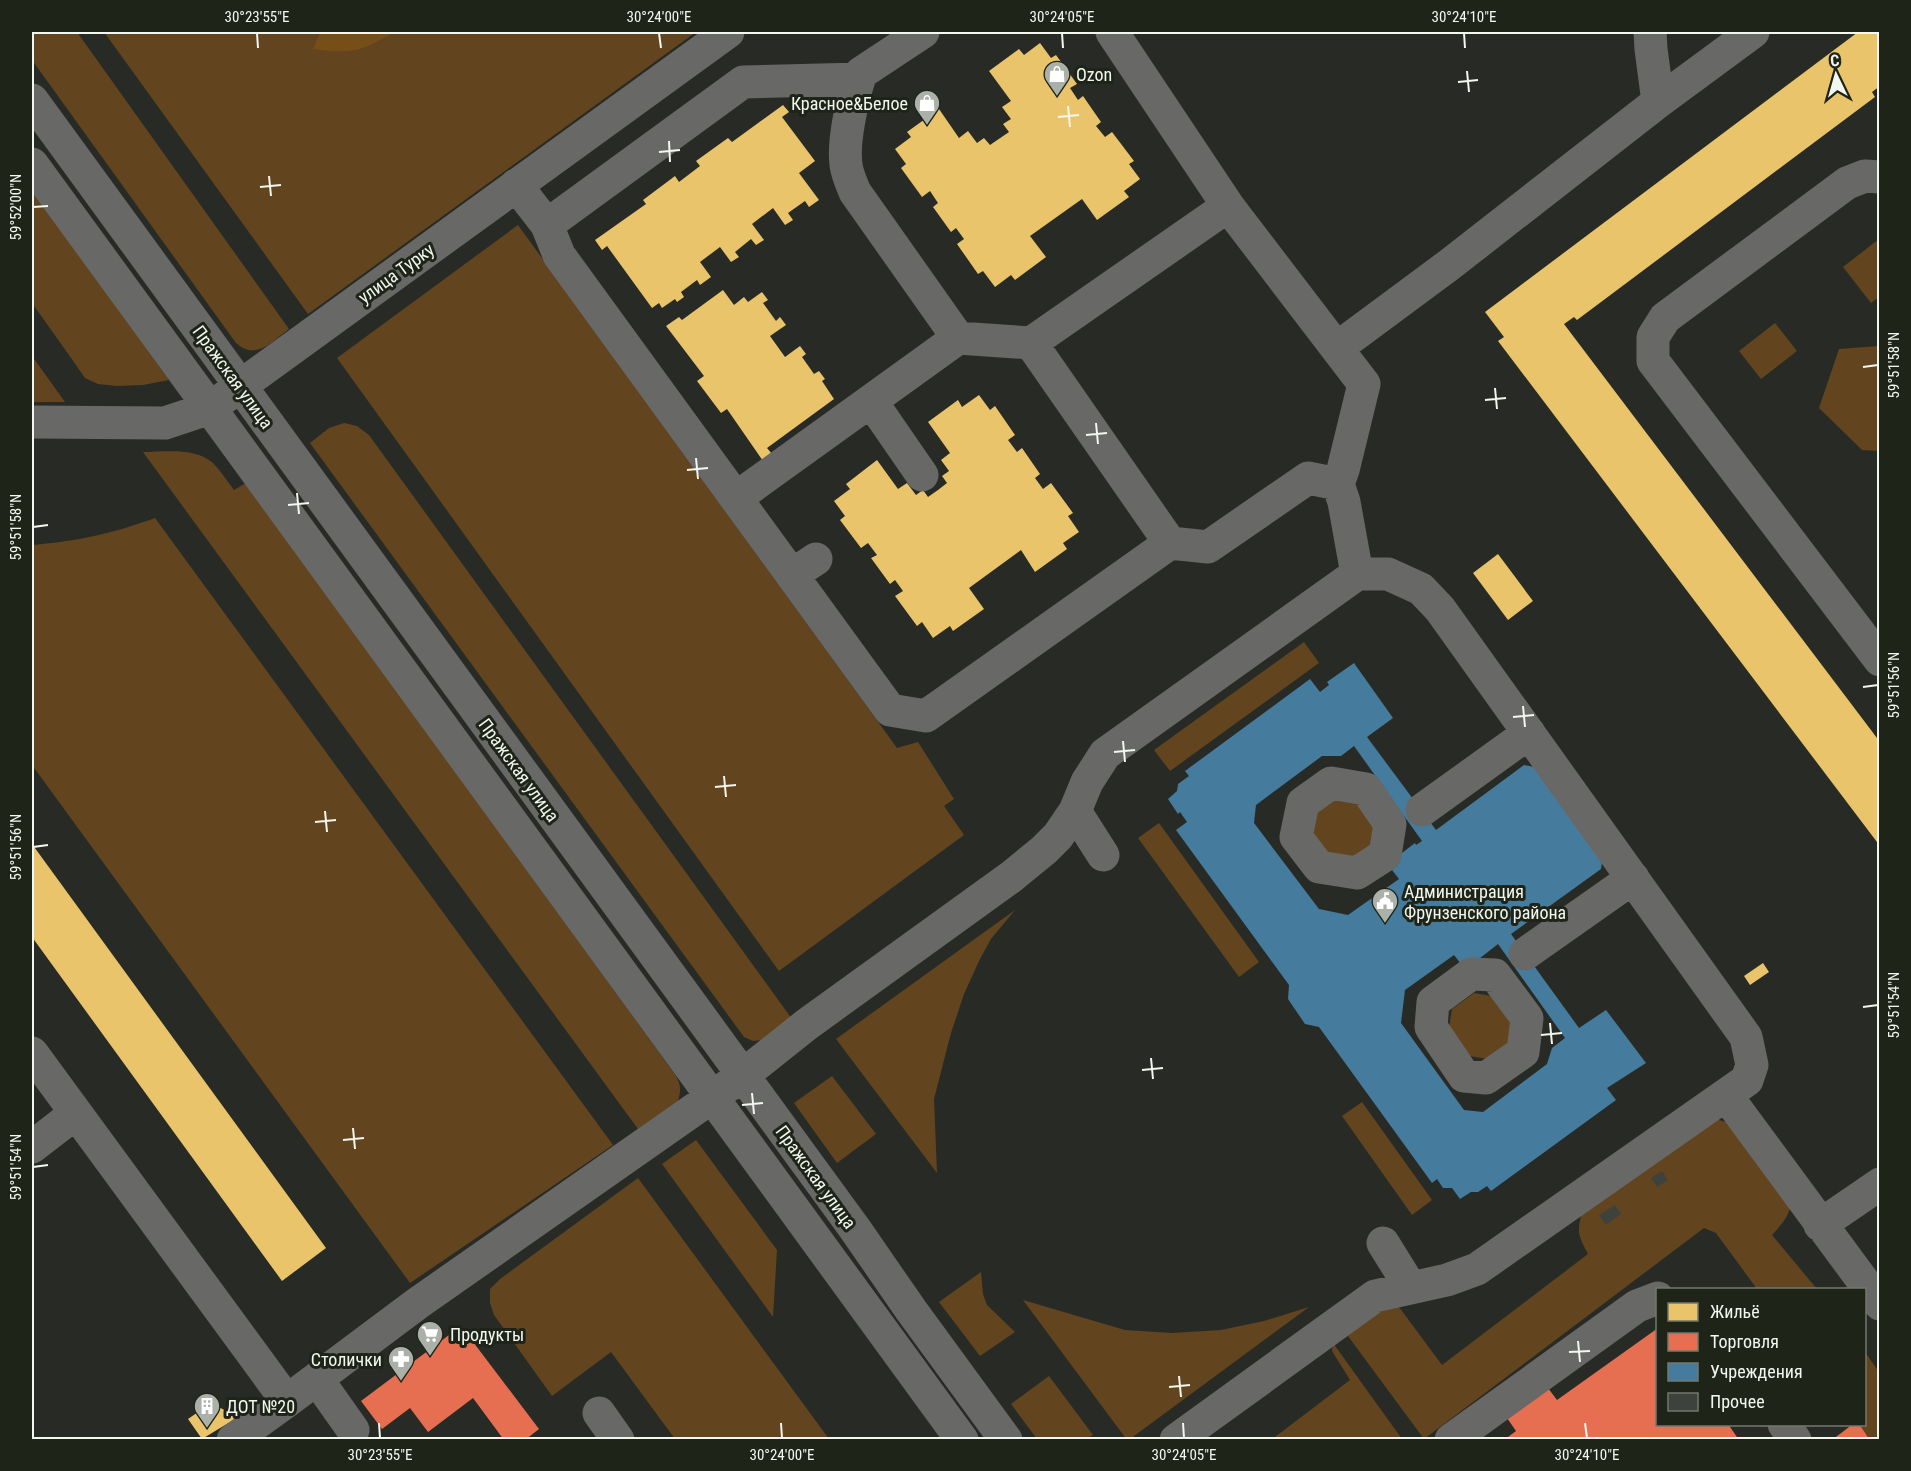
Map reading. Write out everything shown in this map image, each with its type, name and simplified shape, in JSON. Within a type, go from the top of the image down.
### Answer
[{"type":"street","name":"улица Турку","points":[[32,422],[165,423],[210,408],[728,32]]},
{"type":"street","points":[[923,32],[861,73],[851,105],[846,168],[855,192],[958,338]]},
{"type":"street","points":[[1112,32],[1228,206],[1364,384],[1338,484],[1344,502],[1357,574]]},
{"type":"street","points":[[1650,32],[1658,102]]},
{"type":"street","points":[[1337,348],[1753,32]]},
{"type":"street","points":[[548,225],[743,82],[859,79]]},
{"type":"street","name":"Пражская улица","points":[[32,100],[741,1076],[855,1228],[1006,1440]]},
{"type":"street","name":"Пражская улица","points":[[32,164],[962,1440]]},
{"type":"street","points":[[1880,177],[1865,176],[1847,183],[1665,318],[1653,337],[1653,362],[1880,660]]},
{"type":"street","points":[[516,185],[548,225],[559,255],[736,498],[804,567],[890,710],[926,716],[1170,543],[1208,547],[1308,478],[1338,484]]},
{"type":"street","points":[[736,498],[958,338],[1030,343],[1228,206]]},
{"type":"street","points":[[1030,343],[1170,543]]},
{"type":"street","points":[[871,400],[922,475]]},
{"type":"street","points":[[233,1440],[426,1297],[712,1097],[815,1018],[1011,877],[1058,836],[1075,811],[1087,782],[1105,754],[1357,574],[1388,574],[1421,589],[1440,609],[1746,1037],[1752,1065],[1748,1080],[1477,1269],[1447,1280],[1374,1296],[1176,1440]]},
{"type":"street","points":[[1406,821],[1529,734]]},
{"type":"street","points":[[1075,811],[1103,855]]},
{"type":"street","points":[[1510,964],[1633,878]]},
{"type":"street","points":[[32,1053],[287,1401]]},
{"type":"street","points":[[1726,1095],[1880,1304]]},
{"type":"street","points":[[32,1147],[76,1113]]},
{"type":"street","points":[[1820,1225],[1880,1184]]},
{"type":"street","points":[[1383,1243],[1411,1288]]},
{"type":"street","points":[[1451,1440],[1637,1306],[1656,1299]]},
{"type":"street","points":[[317,1379],[353,1430]]},
{"type":"street","points":[[599,1413],[618,1440]]},
{"type":"street","points":[[1785,1426],[1795,1440]]},
{"type":"shaded area","points":[[32,32],[77,32],[289,329],[264,348],[257,350],[244,348],[236,343],[32,60]]},
{"type":"shaded area","points":[[104,32],[696,32],[308,314]]},
{"type":"shaded area","points":[[394,32],[355,50],[313,49],[320,33]]},
{"type":"shaded area","points":[[32,190],[169,380],[143,385],[117,386],[98,384],[85,378],[32,303]]},
{"type":"shaded area","points":[[518,225],[897,748],[918,742],[954,799],[944,806],[964,835],[779,971],[337,358]]},
{"type":"shaded area","points":[[1879,239],[1879,297],[1871,303],[1843,267]]},
{"type":"shaded area","points":[[1775,323],[1797,351],[1761,379],[1739,351]]},
{"type":"shaded area","points":[[1879,346],[1879,451],[1862,450],[1819,408],[1839,349]]},
{"type":"shaded area","points":[[32,356],[65,402],[32,402]]},
{"type":"shaded area","points":[[344,423],[357,426],[369,435],[792,1019],[762,1040],[753,1041],[744,1037],[310,443],[329,428]]},
{"type":"shaded area","points":[[143,452],[189,452],[213,463],[234,490],[246,483],[676,1076],[680,1088],[678,1101],[638,1129]]},
{"type":"shaded area","points":[[155,518],[613,1145],[410,1283],[32,765],[32,545],[94,536]]},
{"type":"shaded area","points":[[1304,642],[1319,663],[1170,771],[1154,750]]},
{"type":"shaded area","points":[[1337,795],[1361,799],[1376,822],[1372,849],[1352,861],[1326,857],[1311,836],[1315,811]]},
{"type":"shaded area","points":[[1159,823],[1259,962],[1239,977],[1138,838]]},
{"type":"shaded area","points":[[1015,910],[991,939],[980,959],[964,994],[951,1033],[934,1099],[937,1173],[836,1039]]},
{"type":"shaded area","points":[[1474,993],[1498,997],[1513,1019],[1509,1047],[1488,1059],[1463,1055],[1448,1034],[1452,1009]]},
{"type":"shaded area","points":[[832,1076],[876,1134],[837,1163],[794,1103]]},
{"type":"shaded area","points":[[1362,1102],[1432,1200],[1412,1215],[1342,1116]]},
{"type":"shaded area","points":[[1715,1119],[1726,1122],[1791,1201],[1787,1215],[1772,1235],[1816,1288],[1756,1288],[1716,1233],[1704,1228],[1424,1439],[1345,1332],[1383,1304],[1399,1307],[1442,1365],[1588,1254],[1579,1234],[1582,1213]]},
{"type":"shaded area","points":[[696,1140],[777,1250],[773,1317],[662,1164]]},
{"type":"shaded area","points":[[638,1178],[829,1439],[675,1439],[611,1352],[552,1396],[494,1315],[490,1303],[490,1289],[500,1279]]},
{"type":"shaded area","points":[[981,1272],[983,1294],[987,1305],[1015,1332],[980,1356],[939,1302]]},
{"type":"shaded area","points":[[1023,1300],[1125,1330],[1172,1333],[1221,1330],[1264,1321],[1309,1307],[1127,1440]]},
{"type":"shaded area","points":[[1333,1343],[1402,1439],[1271,1440],[1350,1380],[1332,1351]]},
{"type":"shaded area","points":[[1866,1353],[1879,1372],[1879,1439],[1870,1439],[1860,1426],[1866,1426]]},
{"type":"shaded area","points":[[1049,1376],[1093,1435],[1087,1439],[1037,1439],[1011,1404]]},
{"type":"building: Жильё","points":[[1858,32],[1880,32],[1880,86],[1872,92],[1875,97],[1577,320],[1574,317],[1564,324],[1880,742],[1880,846],[1498,341],[1504,337],[1485,312]]},
{"type":"building: Жильё","points":[[1040,43],[1051,58],[1056,55],[1077,84],[1070,88],[1078,100],[1083,96],[1101,122],[1096,126],[1105,137],[1112,132],[1134,161],[1129,164],[1140,179],[1124,191],[1129,197],[1097,220],[1082,199],[1030,236],[1046,257],[1015,280],[1011,275],[995,287],[983,271],[978,274],[957,244],[964,239],[956,228],[951,232],[933,207],[938,203],[930,191],[922,197],[901,168],[906,164],[895,149],[911,137],[907,132],[939,109],[959,138],[968,131],[977,143],[984,138],[990,145],[1009,132],[1003,124],[1011,119],[1002,107],[1011,101],[989,71],[1019,49],[1024,55]]},
{"type":"building: Жильё","points":[[783,105],[789,112],[782,117],[815,161],[799,173],[819,200],[809,207],[805,201],[788,213],[793,220],[785,225],[773,208],[752,224],[764,240],[756,245],[751,239],[735,252],[739,257],[731,262],[720,247],[700,262],[711,277],[700,285],[697,280],[681,292],[684,297],[677,302],[675,299],[662,308],[659,303],[652,308],[607,246],[602,250],[595,240],[646,204],[643,200],[675,176],[679,182],[700,166],[696,161],[728,138],[732,142]]},
{"type":"building: Жильё","points":[[723,290],[734,305],[744,297],[748,302],[762,292],[768,300],[763,303],[776,321],[780,317],[786,325],[770,336],[785,357],[800,346],[806,354],[802,357],[814,374],[819,371],[825,379],[822,381],[834,399],[767,448],[772,454],[763,461],[727,409],[721,413],[697,381],[704,376],[666,326],[679,317],[682,320]]},
{"type":"building: Жильё","points":[[979,395],[990,410],[995,406],[1015,435],[1008,440],[1017,452],[1022,448],[1040,474],[1035,478],[1043,489],[1051,483],[1073,513],[1068,516],[1079,532],[1063,543],[1067,549],[1035,572],[1021,550],[969,588],[984,609],[953,631],[950,626],[933,638],[922,622],[917,626],[895,596],[903,591],[895,580],[890,584],[871,558],[877,555],[868,543],[861,548],[840,520],[845,516],[834,501],[850,489],[846,484],[877,460],[898,489],[907,483],[916,495],[923,490],[928,497],[938,490],[947,483],[942,476],[949,471],[941,460],[950,453],[928,422],[958,400],[962,407]]},
{"type":"building: Жильё","points":[[1498,554],[1533,601],[1508,620],[1473,573]]},
{"type":"building: Жильё","points":[[32,844],[326,1248],[282,1281],[32,937]]},
{"type":"building: Жильё","points":[[1763,963],[1769,972],[1750,985],[1744,976]]},
{"type":"building: Жильё","name":"ДОТ №20","points":[[211,1403],[230,1413],[235,1419],[202,1439],[188,1419]]},
{"type":"building: Торговля","points":[[461,1326],[539,1429],[525,1440],[504,1440],[473,1398],[428,1432],[410,1408],[382,1429],[361,1401]]},
{"type":"building: Торговля","points":[[1656,1329],[1656,1426],[1729,1426],[1739,1440],[1504,1440],[1516,1431],[1507,1418],[1548,1388],[1557,1400]]},
{"type":"building: Торговля","points":[[1850,1426],[1860,1426],[1870,1440],[1832,1440]]},
{"type":"building: Учреждения","name":"Администрация Фрунзенского района","points":[[1354,663],[1393,718],[1367,737],[1436,830],[1524,765],[1535,767],[1602,861],[1601,869],[1511,934],[1579,1028],[1606,1010],[1646,1063],[1607,1088],[1616,1100],[1491,1191],[1487,1186],[1460,1199],[1452,1188],[1443,1188],[1437,1179],[1432,1183],[1319,1027],[1305,1024],[1288,999],[1289,985],[1176,830],[1187,822],[1180,812],[1178,814],[1168,799],[1177,791],[1178,784],[1189,776],[1185,771],[1310,679],[1320,692],[1329,685],[1327,682]],"holes":[[[1354,746],[1422,841],[1416,845],[1415,843],[1394,859],[1392,870],[1399,879],[1348,915],[1319,909],[1254,823],[1256,805],[1322,756],[1341,756]],[[1498,944],[1565,1038],[1552,1048],[1547,1064],[1483,1112],[1464,1110],[1401,1023],[1405,990],[1454,955],[1461,964],[1470,966]]]},
{"type":"building: Прочее","points":[[1662,1171],[1668,1180],[1657,1187],[1651,1178]]},
{"type":"building: Прочее","points":[[1615,1205],[1621,1214],[1606,1225],[1599,1215]]},
{"type":"place","name":"Ozon","points":[[1057,97]]},
{"type":"place","name":"Красное&Белое","points":[[927,126]]},
{"type":"place","name":"Администрация Фрунзенского района","points":[[1385,924]]},
{"type":"place","name":"Продукты","points":[[430,1357]]},
{"type":"place","name":"Столички","points":[[401,1382]]},
{"type":"place","name":"ДОТ №20","points":[[207,1429]]}]
